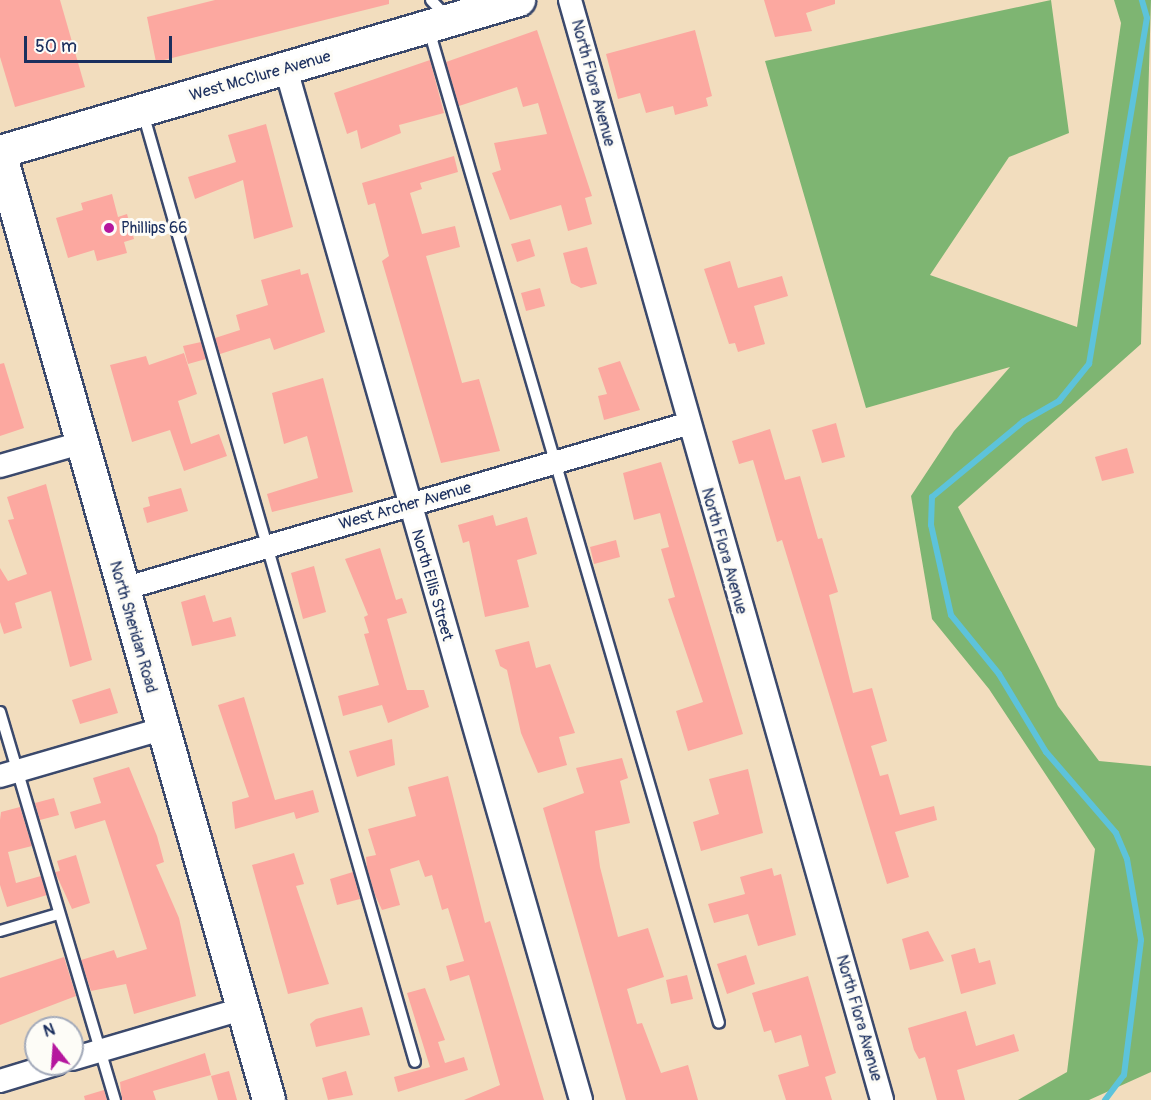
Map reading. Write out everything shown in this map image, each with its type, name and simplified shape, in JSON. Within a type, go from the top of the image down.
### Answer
[{"type":"main road","name":"West McClure Avenue","points":[[0,152],[286,69],[436,16],[519,0]]},
{"type":"main road","name":"North Sheridan Road","points":[[0,152],[269,1100]]},
{"type":"street","name":"North Flora Avenue","points":[[570,0],[687,424],[882,1100]]},
{"type":"street","name":"North Ellis Street","points":[[286,69],[581,1100]]},
{"type":"street","name":"West Archer Avenue","points":[[123,589],[687,424]]},
{"type":"street","points":[[0,466],[81,443]]},
{"type":"street","points":[[9,773],[162,729]]},
{"type":"street","points":[[84,1056],[242,1008]]},
{"type":"street","points":[[0,1081],[24,1074]]},
{"type":"lane","points":[[436,16],[556,462],[719,1023]]},
{"type":"lane","points":[[142,110],[415,1062]]},
{"type":"lane","points":[[0,712],[9,773],[58,914],[115,1100]]},
{"type":"lane","points":[[0,931],[58,914]]},
{"type":"green space","points":[[1051,0],[1069,133],[1009,157],[930,275],[1077,327],[1121,23],[1114,0],[1151,0],[1141,344],[958,507],[1058,706],[1099,761],[1151,766],[1151,1072],[1089,1100],[1018,1100],[1067,1072],[1095,849],[989,689],[932,619],[911,496],[954,431],[1010,367],[866,408],[765,61]]},
{"type":"building","points":[[0,0],[60,0],[85,87],[15,107],[0,57]]},
{"type":"building","points":[[215,0],[389,0],[389,4],[156,62],[147,17]]},
{"type":"building","points":[[764,0],[835,0],[835,4],[806,13],[812,31],[775,37]]},
{"type":"building","points":[[537,30],[592,196],[585,198],[592,224],[568,231],[561,205],[510,220],[492,173],[501,170],[494,143],[547,134],[538,103],[523,107],[517,87],[459,106],[446,62]]},
{"type":"building","points":[[695,30],[712,96],[706,98],[708,106],[675,115],[673,106],[646,113],[640,93],[618,99],[606,54]]},
{"type":"building","points":[[430,60],[444,113],[399,125],[401,133],[361,149],[357,130],[347,134],[334,93]]},
{"type":"building","points":[[266,124],[293,227],[254,239],[243,180],[195,199],[188,177],[236,162],[228,135]]},
{"type":"building","points":[[454,156],[458,172],[420,183],[422,189],[410,193],[422,234],[455,226],[460,247],[426,256],[462,383],[479,379],[500,451],[441,463],[382,261],[389,256],[375,203],[368,205],[362,183]]},
{"type":"building","name":"Phillips 66","points":[[112,194],[118,217],[127,214],[134,239],[124,242],[127,253],[97,261],[94,250],[68,258],[56,218],[83,210],[81,203]]},
{"type":"building","points":[[530,239],[535,256],[517,262],[511,244]]},
{"type":"building","points":[[587,247],[597,284],[581,288],[571,283],[563,253]]},
{"type":"building","points":[[730,261],[738,288],[782,276],[788,296],[754,306],[765,344],[738,352],[735,343],[729,344],[704,269]]},
{"type":"building","points":[[300,269],[301,275],[308,273],[325,332],[274,350],[270,338],[220,354],[215,338],[240,330],[236,315],[268,305],[261,280]]},
{"type":"building","points":[[540,288],[545,306],[526,311],[521,293]]},
{"type":"building","points":[[201,342],[206,359],[188,364],[183,346]]},
{"type":"building","points":[[184,353],[197,394],[178,401],[191,444],[219,434],[227,456],[184,471],[170,430],[132,442],[110,365],[146,356],[149,365]]},
{"type":"building","points":[[620,361],[640,410],[604,420],[598,396],[607,394],[598,368]]},
{"type":"building","points":[[4,363],[24,428],[0,436],[0,364]]},
{"type":"building","points":[[323,378],[353,492],[272,512],[267,494],[318,478],[307,436],[284,444],[272,393]]},
{"type":"building","points":[[836,423],[845,457],[822,463],[812,430]]},
{"type":"building","points":[[770,429],[785,480],[800,476],[818,539],[822,538],[838,592],[829,595],[853,693],[872,688],[887,741],[871,746],[880,776],[888,774],[900,815],[934,806],[937,820],[895,832],[909,877],[887,884],[782,540],[777,542],[753,460],[739,464],[732,441]]},
{"type":"building","points":[[1127,448],[1134,473],[1102,481],[1095,457]]},
{"type":"building","points":[[661,462],[743,734],[688,751],[676,711],[703,702],[668,599],[675,597],[661,549],[669,547],[660,513],[634,520],[623,473]]},
{"type":"building","points":[[46,484],[92,660],[70,667],[51,591],[15,603],[22,628],[4,634],[0,622],[0,568],[8,581],[27,574],[8,520],[14,519],[7,497]]},
{"type":"building","points":[[181,488],[188,511],[147,523],[143,508],[150,506],[148,497]]},
{"type":"building","points":[[493,515],[496,526],[527,517],[537,554],[517,560],[529,607],[485,617],[469,541],[463,543],[458,525]]},
{"type":"building","points":[[616,540],[620,557],[594,564],[590,547]]},
{"type":"building","points":[[380,548],[396,600],[402,598],[407,613],[387,619],[407,690],[424,690],[429,707],[388,723],[382,705],[343,716],[338,696],[379,685],[364,634],[369,633],[364,617],[368,615],[345,559]]},
{"type":"building","points":[[314,566],[326,612],[303,619],[291,573]]},
{"type":"building","points":[[205,595],[213,622],[231,617],[236,636],[192,646],[181,602]]},
{"type":"building","points":[[529,641],[536,668],[550,664],[575,733],[559,737],[567,765],[538,773],[521,733],[507,670],[500,666],[495,650]]},
{"type":"building","points":[[110,688],[118,713],[80,724],[72,700]]},
{"type":"building","points":[[244,697],[275,800],[313,790],[319,812],[296,819],[294,812],[235,829],[232,802],[249,797],[218,705]]},
{"type":"building","points":[[392,739],[395,765],[357,777],[349,751]]},
{"type":"building","points":[[622,758],[628,778],[620,781],[630,823],[595,831],[600,867],[618,937],[648,928],[664,977],[627,989],[637,1024],[642,1023],[661,1073],[688,1065],[698,1100],[626,1100],[543,808],[584,793],[576,768]]},
{"type":"building","points":[[129,767],[157,836],[164,862],[156,865],[179,918],[196,996],[134,1014],[126,984],[91,991],[81,960],[114,950],[117,958],[147,949],[105,820],[75,829],[70,812],[101,803],[93,778]]},
{"type":"building","points":[[748,769],[763,833],[701,851],[693,822],[719,814],[709,779]]},
{"type":"building","points":[[448,776],[485,923],[490,921],[544,1100],[464,1100],[500,1085],[469,975],[450,981],[446,966],[464,961],[448,908],[442,910],[432,875],[425,877],[419,860],[390,869],[400,905],[382,910],[367,868],[366,857],[376,855],[368,829],[416,816],[408,787]]},
{"type":"building","points":[[54,798],[59,815],[40,820],[35,803]]},
{"type":"building","points":[[20,807],[32,846],[8,852],[16,883],[41,876],[47,895],[7,907],[0,885],[1,812]]},
{"type":"building","points":[[294,853],[304,884],[296,886],[329,984],[288,994],[252,865]]},
{"type":"building","points":[[76,855],[90,903],[72,909],[55,872],[60,871],[57,861]]},
{"type":"building","points":[[772,868],[774,876],[781,874],[796,935],[758,946],[748,914],[714,923],[708,904],[745,894],[740,877]]},
{"type":"building","points":[[353,872],[360,899],[337,905],[330,879]]},
{"type":"building","points":[[928,931],[944,961],[910,970],[902,939]]},
{"type":"building","points":[[975,948],[979,963],[990,960],[996,984],[961,994],[951,955]]},
{"type":"building","points":[[746,955],[755,984],[727,994],[717,964]]},
{"type":"building","points":[[64,957],[76,996],[0,1025],[0,978]]},
{"type":"building","points":[[687,975],[693,999],[671,1004],[666,980]]},
{"type":"building","points":[[808,976],[836,1073],[825,1077],[832,1100],[786,1100],[778,1075],[809,1066],[801,1035],[775,1043],[771,1030],[764,1032],[752,993]]},
{"type":"building","points":[[425,988],[445,1040],[438,1042],[445,1063],[464,1057],[468,1070],[398,1092],[394,1077],[430,1067],[407,993]]},
{"type":"building","points":[[362,1007],[370,1035],[316,1047],[310,1024],[316,1019]]},
{"type":"building","points":[[966,1011],[976,1046],[1014,1034],[1019,1051],[957,1070],[965,1100],[937,1100],[925,1057],[919,1059],[908,1028]]},
{"type":"building","points":[[205,1053],[211,1075],[153,1091],[156,1100],[122,1100],[120,1082]]},
{"type":"building","points":[[229,1071],[237,1100],[218,1100],[211,1076]]},
{"type":"building","points":[[346,1071],[353,1095],[328,1100],[322,1078]]},
{"type":"building","points":[[104,1090],[107,1100],[85,1100],[84,1096]]},
{"type":"waterway","points":[[1105,1100],[1124,1075],[1141,940],[1127,859],[1116,833],[1046,752],[999,674],[951,615],[931,525],[932,497],[1024,421],[1059,401],[1089,364],[1147,18],[1142,0]]},
{"type":"place","name":"Phillips 66","points":[[109,228]]}]
